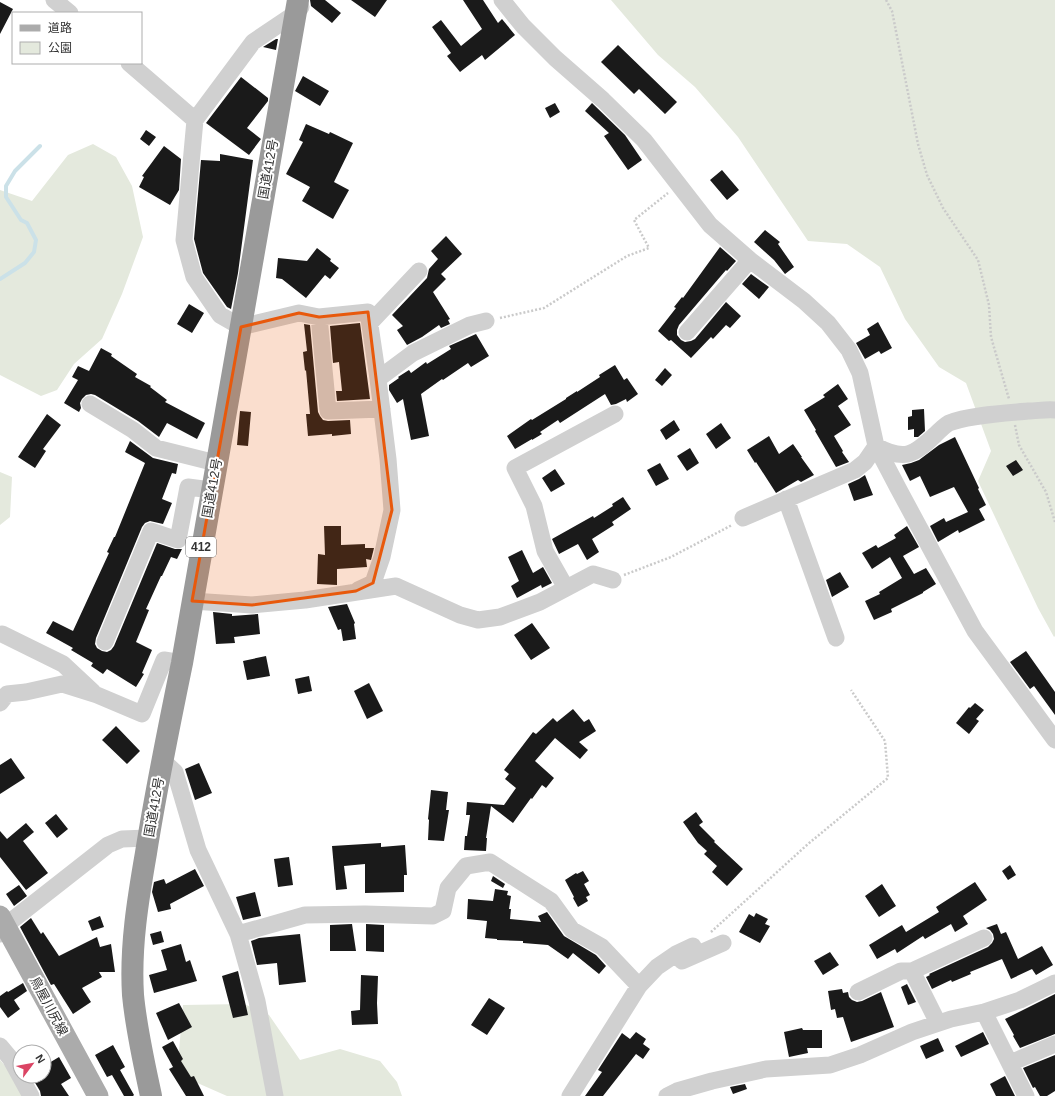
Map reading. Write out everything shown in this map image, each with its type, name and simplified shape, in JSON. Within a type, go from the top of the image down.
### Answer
[{"type":"highway","name":"国道412号","points":[[150,1096],[138,1032],[133,995],[133,960],[138,898],[162,760],[182,663],[216,463],[301,4]]},
{"type":"main road","name":"鳥屋川尻線","points":[[2,925],[98,1096]]},
{"type":"street","points":[[54,0],[69,12]]},
{"type":"street","points":[[502,0],[522,26],[555,58],[603,100],[644,140],[679,183],[710,225],[750,260],[804,301],[828,323],[849,350],[860,373],[876,446],[932,554],[975,631],[1055,740]]},
{"type":"street","points":[[301,4],[253,42],[195,120],[184,240],[194,277],[220,314],[241,327],[299,313],[319,317],[368,312],[382,409],[392,510],[382,557],[374,583],[356,591]]},
{"type":"street","points":[[130,64],[195,120]]},
{"type":"street","points":[[687,332],[750,260]]},
{"type":"street","points":[[370,323],[419,271]]},
{"type":"street","points":[[319,317],[328,411],[382,409]]},
{"type":"street","points":[[378,379],[413,353],[470,325],[486,321]]},
{"type":"street","points":[[90,404],[133,430],[156,448],[216,463]]},
{"type":"street","points":[[876,446],[891,454],[902,455],[913,453],[929,442],[948,424],[962,419],[1055,410]]},
{"type":"street","points":[[566,588],[545,551],[534,506],[515,468],[615,414]]},
{"type":"street","points":[[744,518],[855,470],[865,462],[876,446]]},
{"type":"street","points":[[105,642],[150,531],[178,540],[188,487],[212,490]]},
{"type":"street","points":[[786,499],[836,638]]},
{"type":"street","points":[[192,601],[252,605],[305,600],[396,586],[460,615],[478,620],[500,617],[540,602],[593,574],[613,580]]},
{"type":"street","points":[[2,634],[63,664],[96,695]]},
{"type":"street","points":[[0,703],[7,694],[26,692],[62,684],[96,695],[142,714],[164,660],[182,663]]},
{"type":"street","points":[[162,760],[175,772],[198,850],[238,934],[256,1001],[275,1096]]},
{"type":"street","points":[[2,925],[108,845],[122,839],[148,838]]},
{"type":"street","points":[[238,934],[305,915],[365,914],[433,916],[443,911],[448,888],[466,866],[490,862],[551,901],[572,930],[602,947],[639,986]]},
{"type":"street","points":[[858,992],[901,971],[912,971],[984,938]]},
{"type":"street","points":[[639,986],[661,971],[723,943]]},
{"type":"street","points":[[570,1096],[639,986],[657,967],[676,954],[693,946]]},
{"type":"street","points":[[912,971],[938,1023]]},
{"type":"street","points":[[667,1096],[677,1091],[712,1081],[766,1069],[830,1065],[860,1055],[912,1032],[938,1023],[984,1012],[1020,1000],[1055,983]]},
{"type":"street","points":[[984,1012],[1026,1096]]},
{"type":"street","points":[[1010,1064],[1055,1044]]},
{"type":"street","points":[[0,1046],[10,1058],[31,1096]]},
{"type":"path","points":[[886,0],[892,11],[918,144],[927,175],[943,208],[978,260],[989,305],[991,337],[1013,413],[1019,445],[1046,492],[1055,522]]},
{"type":"path","points":[[486,321],[544,308],[627,256],[649,248],[634,220],[679,183]]},
{"type":"path","points":[[613,580],[671,557],[744,518]]},
{"type":"path","points":[[693,946],[703,940],[808,844],[888,778],[885,741],[851,690]]},
{"type":"highlighted area","points":[[368,312],[392,510],[373,583],[356,591],[252,605],[192,601],[241,327],[299,313],[319,317]]},
{"type":"green space","points":[[611,0],[1055,0],[1054,637],[1038,608],[978,481],[991,451],[966,383],[939,367],[905,319],[880,267],[847,244],[808,241],[738,137],[695,87],[658,55]]},
{"type":"green space","points":[[93,144],[116,157],[132,186],[143,237],[122,294],[102,339],[74,364],[57,390],[41,396],[0,375],[0,190],[32,201],[68,155]]},
{"type":"green space","points":[[0,472],[12,477],[10,517],[0,525]]},
{"type":"green space","points":[[244,1004],[269,1015],[300,1060],[340,1049],[380,1061],[397,1082],[402,1096],[227,1096],[177,1074],[183,1005]]},
{"type":"green space","points":[[0,1060],[12,1074],[12,1084],[18,1084],[22,1096],[0,1096]]},
{"type":"building","points":[[310,0],[325,0],[341,13],[332,23],[311,6]]},
{"type":"building","points":[[351,0],[387,0],[375,17]]},
{"type":"building","points":[[463,0],[483,0],[498,23],[502,19],[515,35],[485,60],[482,55],[460,72],[447,56],[451,53],[432,27],[441,20],[461,46],[482,29]]},
{"type":"building","points":[[0,2],[13,9],[0,34]]},
{"type":"building","points":[[278,39],[276,50],[263,47]]},
{"type":"building","points":[[618,45],[677,102],[665,114],[639,89],[634,94],[601,62]]},
{"type":"building","points":[[303,76],[329,91],[320,106],[295,91]]},
{"type":"building","points":[[241,77],[268,98],[268,101],[247,128],[261,139],[249,155],[206,123]]},
{"type":"building","points":[[555,103],[560,112],[550,118],[545,108]]},
{"type":"building","points":[[592,103],[625,135],[642,160],[628,170],[604,136],[609,133],[585,111]]},
{"type":"building","points":[[306,124],[329,134],[330,132],[353,143],[334,182],[349,190],[333,219],[302,201],[310,187],[286,174],[303,142],[299,140]]},
{"type":"building","points":[[146,130],[156,137],[149,146],[140,139]]},
{"type":"building","points":[[164,146],[181,159],[179,190],[170,205],[139,187],[144,177],[142,176]]},
{"type":"building","points":[[220,154],[253,160],[238,273],[231,309],[227,307],[203,273],[194,239],[201,160],[220,161]]},
{"type":"building","points":[[722,170],[739,190],[727,200],[710,180]]},
{"type":"building","points":[[765,230],[780,242],[778,244],[794,267],[785,274],[774,260],[754,242]]},
{"type":"building","points":[[446,236],[462,254],[441,274],[446,279],[433,292],[450,319],[448,320],[450,324],[441,328],[439,325],[407,345],[397,330],[403,326],[392,315],[427,278],[429,269],[438,259],[431,251]]},
{"type":"building","points":[[720,247],[736,261],[727,271],[726,270],[679,325],[677,335],[685,342],[695,339],[726,302],[741,316],[730,328],[726,325],[713,339],[711,337],[691,358],[671,340],[669,341],[658,331],[676,308],[674,307],[682,297],[683,298]]},
{"type":"building","points":[[317,248],[331,259],[330,261],[339,268],[330,279],[325,275],[306,298],[282,279],[276,278],[278,258],[307,261]]},
{"type":"building","points":[[751,274],[769,287],[759,299],[742,284]]},
{"type":"building","points":[[189,304],[204,313],[192,333],[177,324]]},
{"type":"building","points":[[878,322],[892,348],[881,354],[879,351],[865,359],[856,343],[870,335],[867,329]]},
{"type":"building","points":[[360,323],[370,399],[337,401],[336,391],[342,391],[339,362],[333,363],[330,326]]},
{"type":"building","points":[[304,324],[310,325],[318,412],[323,420],[350,420],[351,434],[308,436],[306,414],[310,414],[303,352],[307,351]]},
{"type":"building","points":[[476,334],[489,356],[471,367],[468,363],[421,394],[429,436],[411,440],[403,399],[397,403],[389,390],[389,385],[409,370],[411,373],[426,362],[427,364],[451,349],[449,346]]},
{"type":"building","points":[[101,348],[112,354],[111,356],[137,374],[135,377],[151,386],[150,387],[167,400],[165,402],[205,423],[197,439],[167,423],[159,437],[138,421],[95,395],[86,395],[82,399],[79,412],[64,403],[78,380],[72,377],[78,366],[89,371]]},
{"type":"building","points":[[615,365],[624,380],[627,378],[638,394],[627,402],[626,399],[611,405],[605,394],[560,423],[558,420],[540,432],[542,434],[515,449],[507,436],[531,419],[532,420],[600,377],[599,375]]},
{"type":"building","points":[[665,368],[672,375],[662,386],[655,380]]},
{"type":"building","points":[[838,384],[848,399],[838,406],[851,425],[834,436],[849,462],[836,467],[804,410],[825,397],[823,395]]},
{"type":"building","points":[[924,409],[925,431],[918,437],[914,437],[914,429],[908,430],[908,417],[912,416],[912,410]]},
{"type":"building","points":[[240,411],[251,412],[248,446],[237,445]]},
{"type":"building","points":[[47,414],[61,425],[43,449],[46,451],[35,468],[18,457]]},
{"type":"building","points":[[674,420],[680,430],[666,440],[660,430]]},
{"type":"building","points":[[721,423],[731,438],[716,449],[706,434]]},
{"type":"building","points":[[769,436],[779,454],[793,444],[814,475],[801,482],[798,480],[776,493],[747,450]]},
{"type":"building","points":[[955,437],[986,505],[979,509],[985,520],[959,533],[958,530],[938,542],[930,526],[944,518],[946,522],[968,512],[954,487],[930,497],[920,476],[910,481],[902,465],[919,460],[939,445]]},
{"type":"building","points":[[130,441],[153,458],[178,464],[176,474],[172,473],[162,499],[172,503],[163,524],[150,521],[145,523],[142,527],[96,638],[95,644],[97,648],[107,652],[114,646],[157,543],[175,549],[182,549],[177,559],[171,557],[146,609],[149,610],[136,642],[152,650],[142,673],[144,674],[136,687],[107,669],[103,674],[91,666],[93,663],[71,650],[73,648],[46,633],[53,621],[73,631],[109,553],[107,552],[115,537],[145,463],[125,452]]},
{"type":"building","points":[[690,448],[699,463],[687,471],[677,456]]},
{"type":"building","points":[[1016,460],[1023,470],[1013,476],[1006,466]]},
{"type":"building","points":[[660,463],[669,479],[656,486],[647,470]]},
{"type":"building","points":[[555,469],[565,484],[551,492],[542,478]]},
{"type":"building","points":[[865,475],[873,495],[854,501],[848,484]]},
{"type":"building","points":[[623,497],[631,509],[612,522],[614,525],[592,539],[599,552],[587,560],[578,544],[559,554],[552,539],[593,516],[594,518],[613,506],[612,504]]},
{"type":"building","points":[[324,526],[341,526],[341,545],[365,544],[365,548],[374,548],[371,560],[366,559],[367,567],[337,569],[337,585],[317,584],[318,554],[325,555]]},
{"type":"building","points":[[907,526],[919,547],[903,556],[914,574],[926,568],[936,584],[923,593],[891,609],[892,612],[874,620],[865,601],[880,594],[879,592],[902,578],[890,557],[872,569],[862,553],[876,545],[878,548],[896,538],[894,535]]},
{"type":"building","points":[[522,550],[533,573],[543,567],[552,583],[542,588],[541,585],[517,598],[511,586],[519,581],[508,557]]},
{"type":"building","points":[[840,572],[849,587],[832,597],[826,580]]},
{"type":"building","points":[[347,604],[355,623],[356,639],[343,641],[341,629],[338,630],[328,607]]},
{"type":"building","points":[[213,612],[232,614],[232,616],[258,614],[260,634],[234,637],[235,643],[216,644]]},
{"type":"building","points":[[532,623],[550,648],[531,660],[514,635]]},
{"type":"building","points":[[1026,651],[1055,692],[1055,715],[1034,686],[1030,689],[1010,662]]},
{"type":"building","points":[[266,656],[270,676],[247,680],[243,661]]},
{"type":"building","points":[[309,676],[312,691],[298,694],[295,679]]},
{"type":"building","points":[[369,683],[383,711],[367,719],[354,691]]},
{"type":"building","points":[[975,703],[984,710],[976,719],[979,721],[969,734],[956,723],[969,707],[970,708]]},
{"type":"building","points":[[573,709],[584,722],[589,719],[596,731],[579,742],[588,750],[580,759],[555,738],[535,761],[554,778],[546,788],[542,785],[513,823],[491,806],[486,838],[486,851],[464,850],[465,836],[467,836],[470,815],[466,815],[467,802],[504,805],[516,788],[505,779],[509,774],[504,770],[533,732],[536,734],[553,718],[557,722]]},
{"type":"building","points":[[116,726],[140,751],[127,764],[102,740]]},
{"type":"building","points":[[11,758],[25,778],[0,794],[0,765]]},
{"type":"building","points":[[199,763],[212,793],[195,800],[185,769]]},
{"type":"building","points":[[431,790],[448,792],[446,810],[449,810],[444,841],[428,840],[428,819]]},
{"type":"building","points":[[696,812],[703,822],[699,825],[715,841],[714,842],[743,869],[727,886],[712,872],[717,866],[704,854],[707,851],[698,843],[683,822]]},
{"type":"building","points":[[56,814],[68,829],[57,838],[45,823]]},
{"type":"building","points":[[26,823],[34,832],[23,841],[48,873],[26,890],[0,857],[0,831],[7,839]]},
{"type":"building","points":[[381,843],[381,847],[405,845],[407,875],[404,875],[404,892],[365,893],[365,864],[344,866],[347,889],[336,890],[332,846]]},
{"type":"building","points":[[289,857],[293,885],[278,887],[274,859]]},
{"type":"building","points":[[1010,865],[1016,875],[1008,880],[1002,871]]},
{"type":"building","points":[[195,869],[204,886],[170,904],[171,909],[158,912],[152,892],[154,882],[164,879],[166,884]]},
{"type":"building","points":[[583,871],[589,881],[584,884],[590,895],[586,897],[588,901],[578,907],[565,880],[576,873],[577,874]]},
{"type":"building","points":[[493,876],[505,884],[503,888],[491,881]]},
{"type":"building","points":[[975,882],[987,900],[963,916],[968,924],[955,932],[951,924],[925,939],[923,936],[897,953],[895,949],[877,959],[869,945],[902,925],[906,932],[939,912],[936,907]]},
{"type":"building","points":[[882,884],[896,906],[879,917],[865,896]]},
{"type":"building","points":[[19,885],[27,896],[14,906],[6,894]]},
{"type":"building","points":[[495,889],[508,891],[507,895],[511,896],[509,909],[511,909],[510,919],[541,922],[538,916],[547,912],[564,936],[596,955],[606,966],[599,974],[573,953],[568,959],[548,945],[523,943],[523,941],[485,938],[487,921],[467,919],[468,899],[493,901]]},
{"type":"building","points":[[255,892],[261,916],[243,920],[236,897]]},
{"type":"building","points":[[756,913],[768,919],[765,924],[770,926],[760,943],[739,932],[749,914],[754,917]]},
{"type":"building","points":[[100,916],[104,927],[92,931],[88,921]]},
{"type":"building","points":[[31,918],[41,934],[43,932],[59,956],[97,937],[100,947],[111,944],[115,972],[99,972],[102,977],[82,988],[91,1002],[73,1014],[54,984],[51,985],[20,927]]},
{"type":"building","points":[[352,924],[356,951],[330,951],[330,925]]},
{"type":"building","points":[[366,924],[384,925],[384,952],[366,951]]},
{"type":"building","points":[[997,924],[1001,934],[1006,932],[1018,959],[1042,946],[1053,965],[1036,975],[1032,969],[1011,979],[1002,959],[970,972],[971,974],[952,982],[951,980],[932,989],[926,977],[930,975],[929,974],[988,947],[994,939],[993,934],[986,928]]},
{"type":"building","points":[[161,931],[164,942],[153,945],[150,934]]},
{"type":"building","points":[[300,934],[306,982],[279,985],[277,963],[257,965],[251,941],[259,938]]},
{"type":"building","points":[[181,944],[186,962],[190,960],[197,981],[154,993],[149,975],[167,970],[161,950]]},
{"type":"building","points":[[830,952],[839,965],[823,975],[814,961]]},
{"type":"building","points":[[238,971],[248,1015],[233,1018],[222,976]]},
{"type":"building","points":[[361,975],[378,976],[378,1024],[352,1025],[351,1011],[360,1010]]},
{"type":"building","points":[[23,983],[27,991],[14,1000],[20,1009],[8,1018],[0,1007],[0,996]]},
{"type":"building","points":[[907,984],[916,1002],[908,1005],[901,987]]},
{"type":"building","points":[[842,989],[843,993],[848,992],[849,997],[857,1002],[881,992],[894,1027],[851,1042],[843,1017],[837,1018],[835,1009],[831,1010],[828,991]]},
{"type":"building","points":[[1055,994],[1055,1034],[1020,1048],[1005,1019]]},
{"type":"building","points":[[489,998],[505,1008],[487,1035],[471,1025]]},
{"type":"building","points":[[179,1003],[192,1027],[168,1040],[156,1013]]},
{"type":"building","points":[[802,1028],[803,1030],[822,1030],[822,1048],[807,1048],[808,1053],[789,1057],[784,1032]]},
{"type":"building","points":[[636,1032],[646,1039],[643,1044],[650,1049],[643,1059],[636,1054],[603,1096],[585,1096],[602,1072],[598,1070],[622,1033],[630,1039]]},
{"type":"building","points":[[983,1032],[989,1044],[961,1057],[955,1046]]},
{"type":"building","points":[[938,1038],[944,1051],[926,1059],[920,1046]]},
{"type":"building","points":[[173,1041],[183,1059],[181,1061],[191,1077],[194,1076],[204,1096],[186,1096],[169,1069],[173,1067],[162,1047]]},
{"type":"building","points":[[113,1045],[125,1067],[120,1070],[134,1095],[133,1096],[124,1096],[112,1075],[107,1077],[95,1055]]},
{"type":"building","points":[[1055,1055],[1055,1091],[1047,1096],[1040,1096],[1035,1087],[1033,1088],[1023,1068]]},
{"type":"building","points":[[59,1057],[71,1078],[61,1084],[69,1096],[41,1096],[36,1084],[52,1084],[52,1061]]},
{"type":"building","points":[[1005,1076],[1015,1096],[996,1096],[990,1084]]},
{"type":"building","points":[[745,1084],[747,1089],[733,1094],[730,1087]]},
{"type":"waterway","points":[[0,279],[25,263],[34,252],[36,240],[27,223],[21,220],[6,197],[6,186],[15,171],[40,146]]}]
